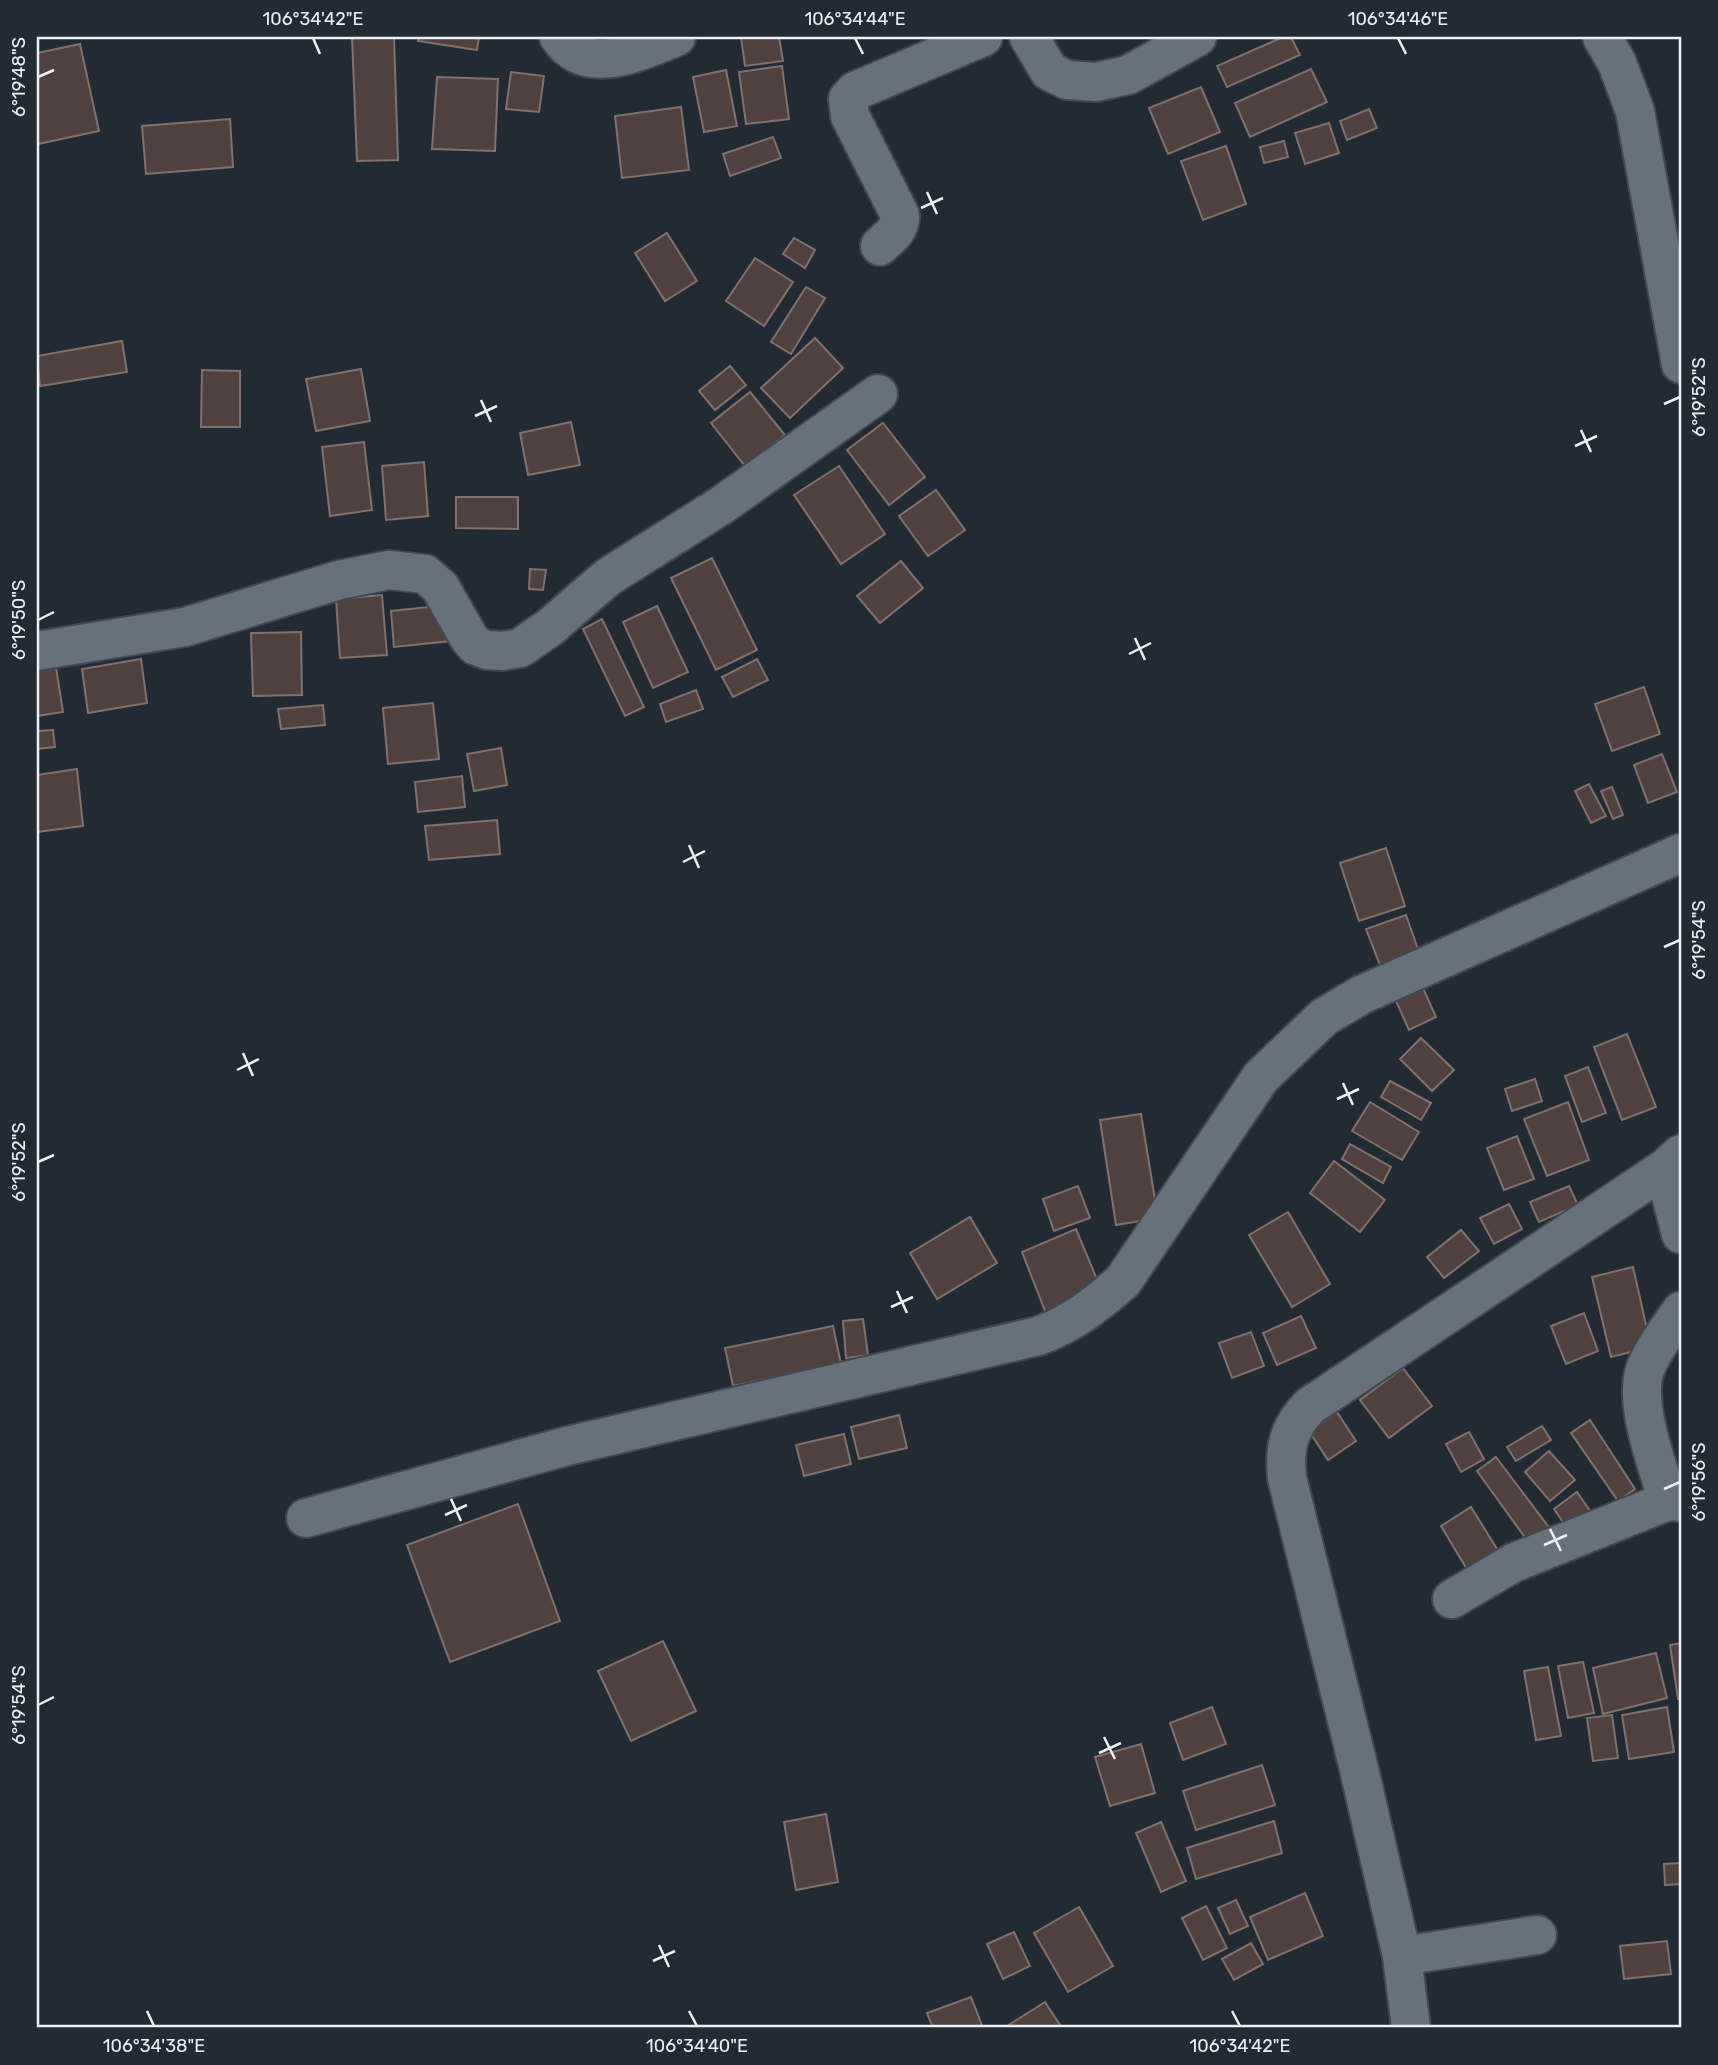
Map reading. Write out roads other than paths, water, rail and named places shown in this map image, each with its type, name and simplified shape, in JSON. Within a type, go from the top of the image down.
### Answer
[{"type":"street","points":[[559,37],[565,46],[576,54],[591,59],[633,54],[676,37]]},
{"type":"street","points":[[880,246],[897,230],[900,215],[850,116],[848,99],[855,91],[983,37]]},
{"type":"street","points":[[1030,37],[1049,71],[1067,80],[1096,82],[1128,75],[1197,37]]},
{"type":"street","points":[[1602,37],[1617,63],[1635,111],[1681,364]]},
{"type":"street","points":[[37,652],[185,627],[339,580],[389,570],[425,575],[440,587],[476,646],[502,651],[520,648],[549,628],[608,578],[722,505],[878,394]]},
{"type":"street","points":[[306,1518],[567,1446],[850,1381],[1062,1328],[1107,1296],[1123,1281],[1261,1077],[1324,1017],[1361,995],[1681,853]]},
{"type":"street","points":[[1411,2028],[1402,1956],[1287,1478],[1285,1457],[1289,1436],[1297,1419],[1310,1406],[1673,1161],[1681,1234]]},
{"type":"street","points":[[1452,1599],[1513,1563],[1675,1501],[1645,1421],[1642,1400],[1645,1369],[1681,1311]]},
{"type":"street","points":[[1402,1956],[1538,1935]]}]
